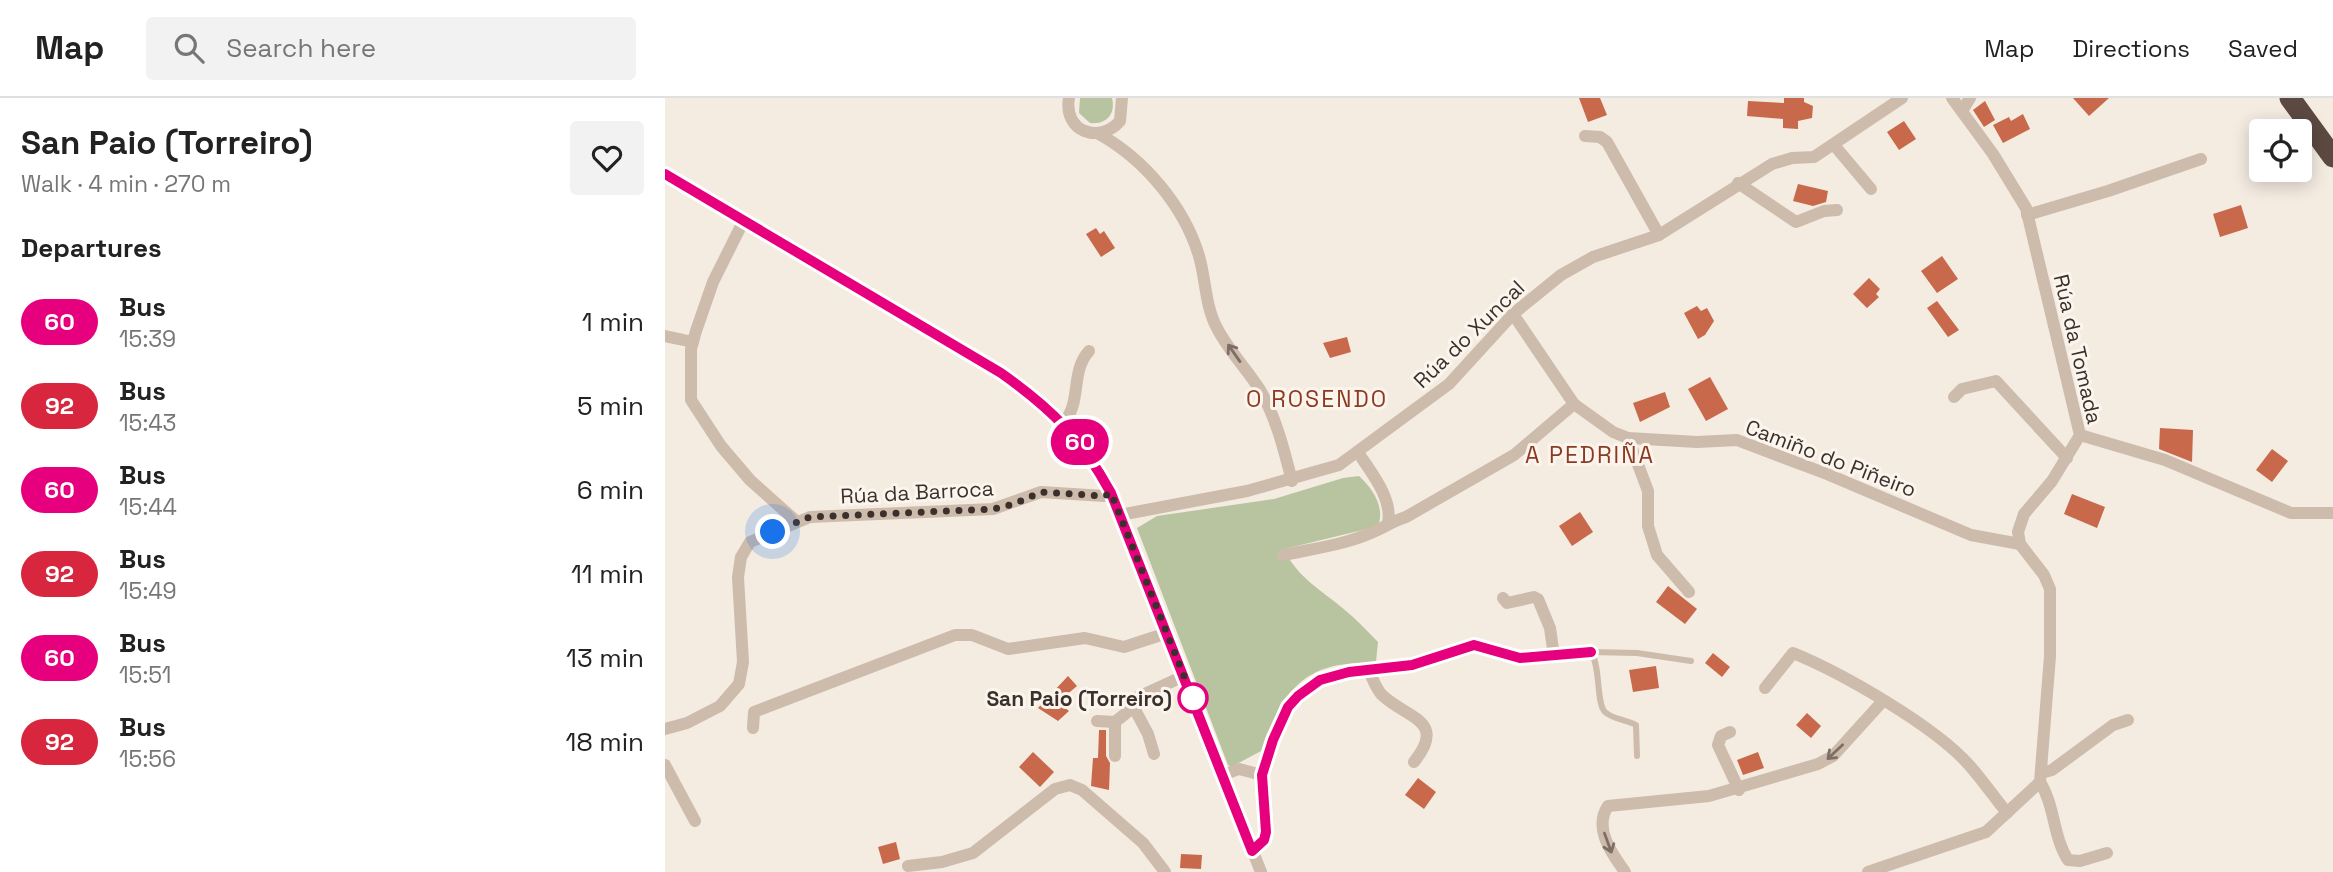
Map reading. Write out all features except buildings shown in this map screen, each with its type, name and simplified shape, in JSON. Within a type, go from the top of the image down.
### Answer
[{"type":"highway","points":[[2290,98],[2333,157]]},
{"type":"highway","points":[[2306,98],[2333,137]]},
{"type":"street","points":[[1069,98],[1069,115],[1073,124],[1081,130],[1099,134],[1125,149],[1148,172],[1188,230],[1199,257],[1209,310],[1217,329],[1261,392],[1280,436],[1292,481]]},
{"type":"street","name":"Rúa do Xuncal","points":[[1120,515],[1292,481],[1339,465],[1359,454],[1449,384],[1513,314],[1561,275],[1622,246],[1659,235],[1738,183],[1781,161],[1814,157],[1902,98]]},
{"type":"street","name":"Rúa da Tomada","points":[[1952,98],[1993,154],[2027,215],[2080,435],[2067,458],[2024,514],[2018,532],[2019,544]]},
{"type":"street","points":[[1962,111],[1970,98]]},
{"type":"street","points":[[1125,149],[1120,121],[1126,101]]},
{"type":"street","points":[[1099,134],[1108,132],[1120,121]]},
{"type":"street","points":[[1585,136],[1600,137],[1607,142],[1659,235]]},
{"type":"street","points":[[1834,145],[1871,189]]},
{"type":"street","points":[[2027,215],[2201,159]]},
{"type":"street","points":[[665,174],[1001,373],[1047,406],[1064,422],[1094,462],[1111,493],[1223,775],[1252,851],[1256,870]]},
{"type":"street","points":[[1738,183],[1796,222],[1824,211],[1837,210]]},
{"type":"street","points":[[743,222],[713,282],[693,342],[689,388],[694,405],[721,446],[750,480],[797,522]]},
{"type":"street","name":"Camiño do Piñeiro","points":[[1513,314],[1574,404],[1613,432],[1628,438],[1697,442],[1737,440],[1971,535],[2019,544]]},
{"type":"street","points":[[665,336],[693,342]]},
{"type":"street","points":[[1064,422],[1071,412],[1079,366],[1089,351]]},
{"type":"street","points":[[1954,397],[1962,389],[1996,381],[2067,458]]},
{"type":"street","points":[[1283,555],[1341,543],[1372,533],[1388,523],[1418,511],[1514,455],[1574,404]]},
{"type":"street","points":[[2080,435],[2165,460],[2291,513],[2333,513]]},
{"type":"street","points":[[1628,438],[1648,491],[1648,526],[1657,555],[1689,592]]},
{"type":"street","points":[[1359,454],[1387,502],[1390,514],[1388,523]]},
{"type":"street","name":"Rúa da Barroca","points":[[665,729],[687,723],[720,706],[739,684],[743,662],[738,577],[741,556],[750,542],[810,517],[993,509],[1014,504],[1041,492],[1104,496],[1111,493]]},
{"type":"street","points":[[2019,544],[2044,575],[2051,598],[2041,778],[2062,851],[2068,860],[2080,861],[2107,853]]},
{"type":"street","points":[[1503,598],[1507,603],[1534,597],[1538,599],[1550,628],[1554,656]]},
{"type":"street","points":[[753,728],[754,712],[955,635],[972,635],[1007,649],[1085,638],[1108,646],[1124,647],[1167,634]]},
{"type":"street","points":[[1252,851],[1264,840],[1266,832],[1262,775],[1281,719],[1298,696],[1320,680],[1412,665],[1474,645],[1520,658],[1591,652]]},
{"type":"street","points":[[1766,688],[1793,653],[1827,667],[1935,734],[1961,757],[2007,813]]},
{"type":"street","points":[[1369,671],[1383,696],[1421,723],[1428,738],[1426,747],[1414,762]]},
{"type":"street","points":[[1097,722],[1115,722],[1133,706],[1136,698],[1184,676]]},
{"type":"street","points":[[1625,872],[1605,837],[1602,818],[1608,806],[1693,799],[1739,790],[1826,760],[1882,702]]},
{"type":"street","points":[[1133,706],[1148,734],[1154,754]]},
{"type":"street","points":[[1868,872],[1986,832],[2041,778],[2113,725],[2128,720]]},
{"type":"street","points":[[1115,722],[1115,756]]},
{"type":"street","points":[[1730,732],[1721,736],[1718,745],[1739,790]]},
{"type":"street","points":[[665,765],[695,821]]},
{"type":"street","points":[[1223,775],[1239,769],[1262,775]]},
{"type":"street","points":[[908,866],[942,862],[973,853],[1055,789],[1070,785],[1082,790],[1143,843],[1165,872]]},
{"type":"lane","points":[[1637,756],[1636,725],[1605,712],[1602,706],[1599,668],[1591,652],[1613,651],[1691,661]]},
{"type":"green space","points":[[1080,98],[1112,98],[1113,109],[1105,120],[1090,123],[1079,113]]},
{"type":"green space","points":[[1359,476],[1376,497],[1380,510],[1379,523],[1371,528],[1284,549],[1303,576],[1350,614],[1378,642],[1376,662],[1333,666],[1314,673],[1285,700],[1272,724],[1263,750],[1231,767],[1137,528],[1157,516],[1274,499],[1343,478]]},
{"type":"bus line","name":"60","points":[[665,174],[1001,373],[1047,406],[1064,422],[1094,462],[1111,493],[1252,851],[1259,847],[1266,832],[1262,775],[1273,740],[1288,707],[1309,686],[1334,675],[1412,665],[1474,645],[1490,647],[1520,658],[1591,652]]},
{"type":"place","name":"San Paio (Torreiro)","points":[[1193,698]]},
{"type":"district","name":"O ROSENDO","points":[[1317,399]]},
{"type":"district","name":"A PEDRIÑA","points":[[1590,455]]},
{"type":"route","points":[[773,532],[810,517],[993,509],[1014,504],[1041,492],[1104,496],[1111,493],[1194,701],[1193,698]]}]
